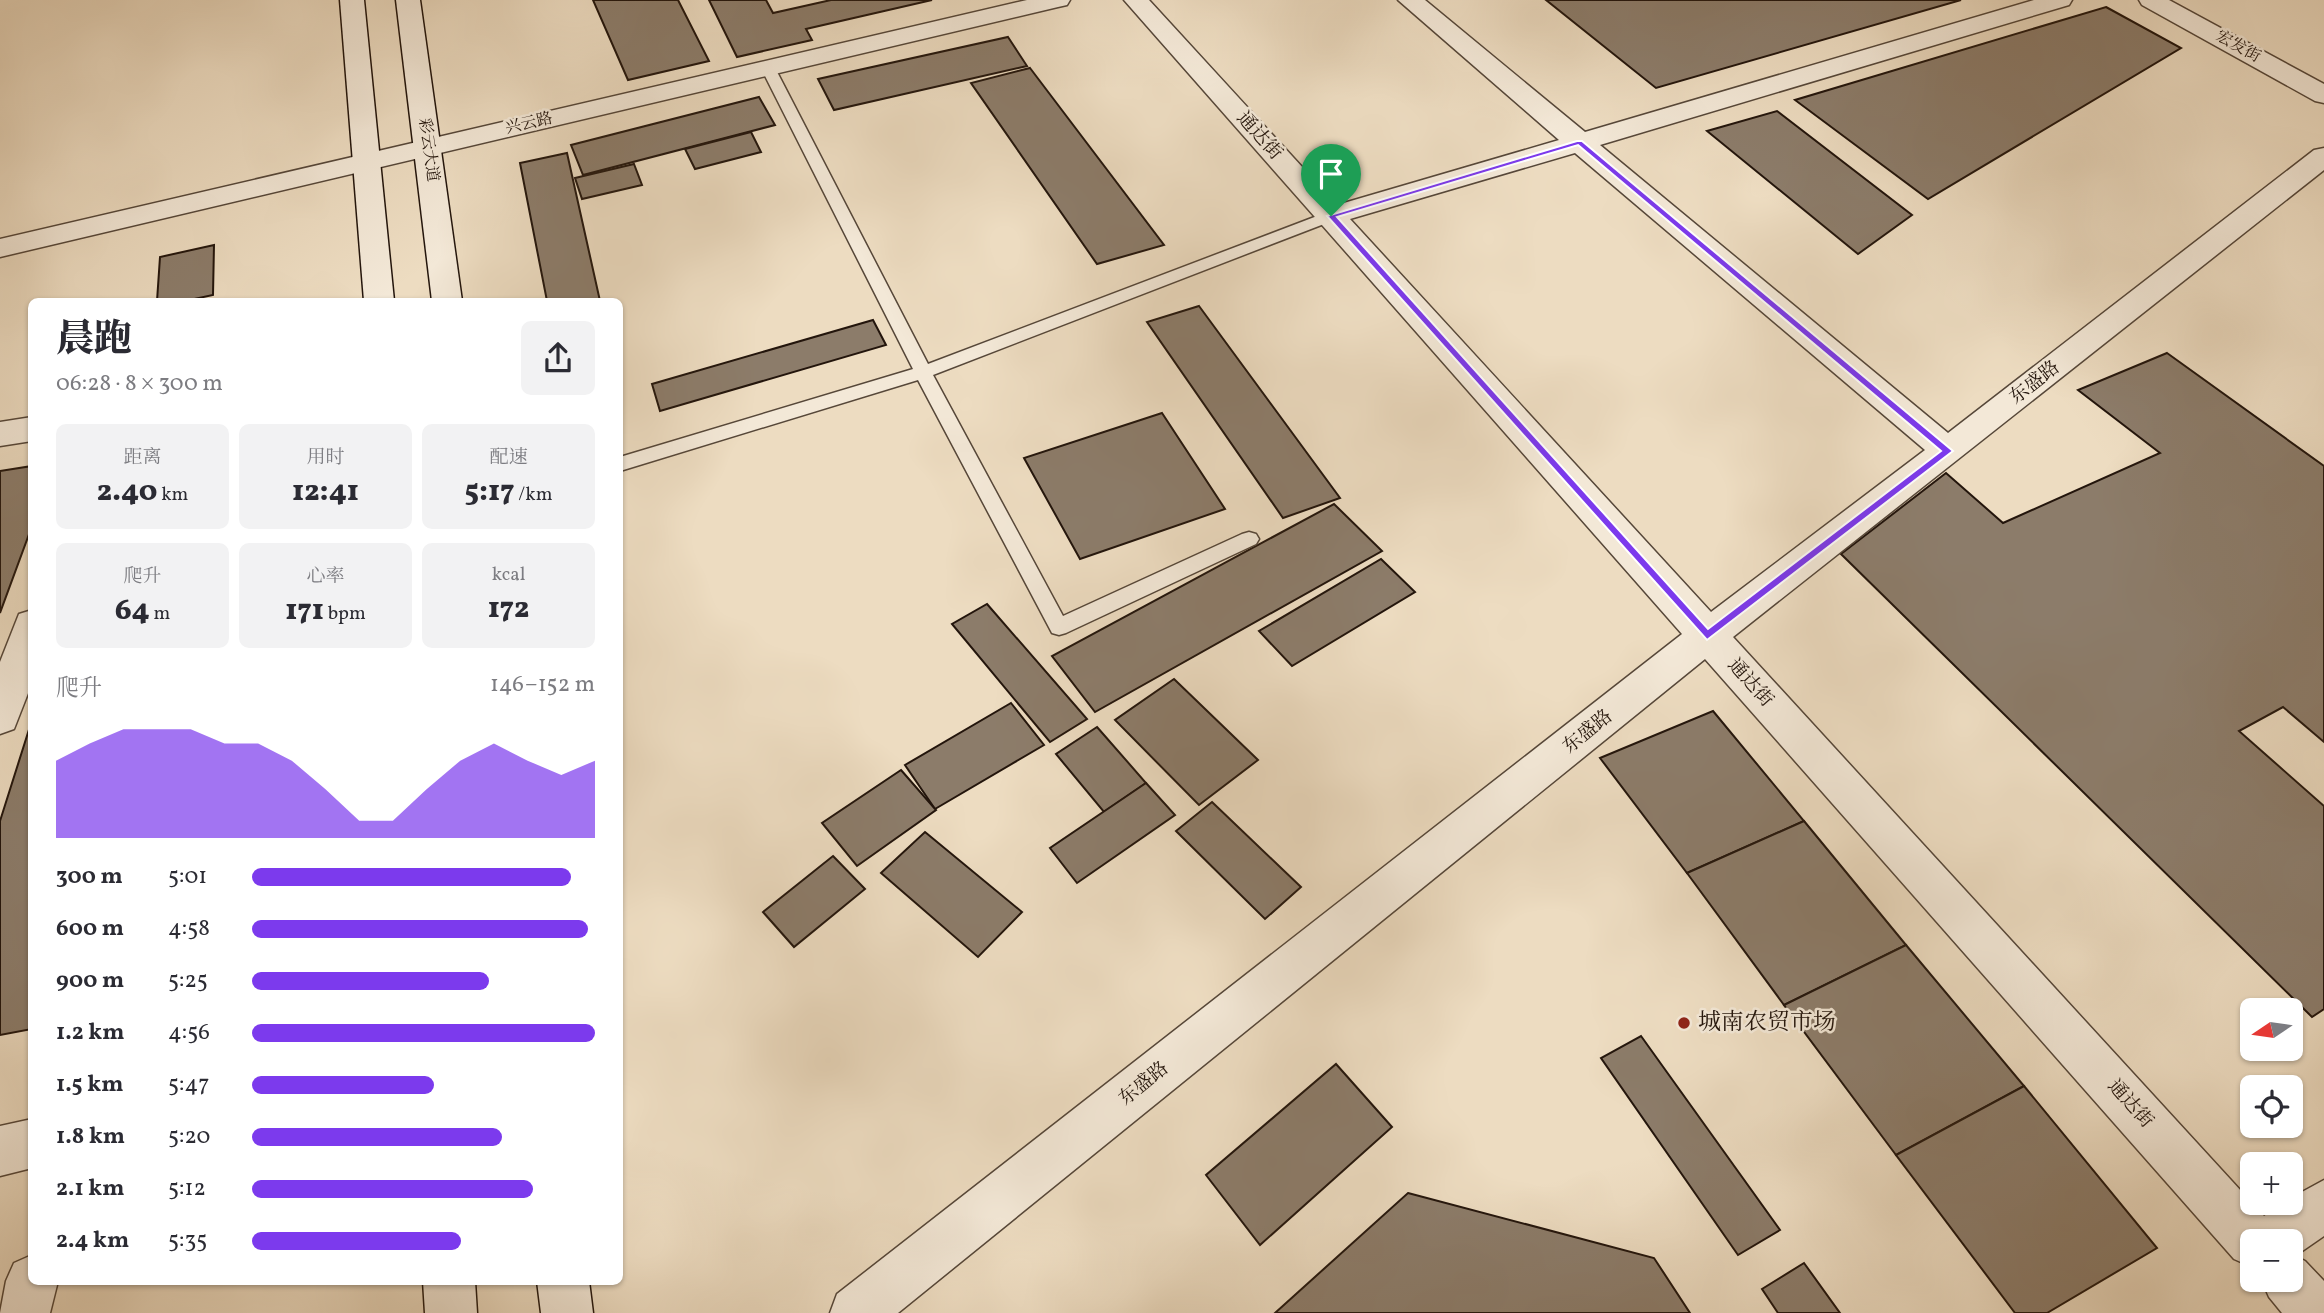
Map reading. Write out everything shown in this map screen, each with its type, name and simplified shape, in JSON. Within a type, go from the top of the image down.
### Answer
[{"type":"street","points":[[352,0],[379,298]]},
{"type":"street","name":"彩云大道","points":[[408,0],[447,298]]},
{"type":"street","name":"兴云路","points":[[0,248],[1058,0]]},
{"type":"street","name":"通达街","points":[[1136,0],[2241,1229]]},
{"type":"street","points":[[1410,0],[1948,451]]},
{"type":"street","points":[[1331,216],[2060,0]]},
{"type":"street","name":"宏发街","points":[[2151,0],[2324,95]]},
{"type":"street","name":"东盛路","points":[[856,1313],[1707,636],[2324,156]]},
{"type":"street","points":[[0,434],[28,430]]},
{"type":"street","points":[[0,717],[28,636]]},
{"type":"street","points":[[0,1150],[28,1144]]},
{"type":"street","points":[[2290,1229],[2324,1205]]},
{"type":"street","points":[[24,1313],[31,1285]]},
{"type":"street","points":[[449,1285],[451,1313]]},
{"type":"street","points":[[564,1285],[567,1313]]},
{"type":"street","points":[[2298,1292],[2317,1313]]},
{"type":"lane","points":[[768,68],[923,372],[1059,626],[1249,539]]},
{"type":"lane","points":[[623,463],[923,372],[1331,216]]},
{"type":"building","points":[[593,0],[678,0],[709,61],[628,80]]},
{"type":"building","points":[[709,0],[766,0],[773,13],[831,0],[932,0],[806,29],[812,40],[737,57]]},
{"type":"building","points":[[1546,0],[1961,0],[1656,88]]},
{"type":"building","points":[[2106,7],[2181,48],[1928,199],[1795,100]]},
{"type":"building","points":[[1008,37],[1027,66],[834,110],[818,79]]},
{"type":"building","points":[[1030,68],[1164,245],[1097,264],[971,83]]},
{"type":"building","points":[[759,97],[775,125],[583,175],[571,145]]},
{"type":"building","points":[[1777,111],[1912,215],[1858,254],[1707,131]]},
{"type":"building","points":[[751,132],[761,152],[695,169],[685,149]]},
{"type":"building","points":[[567,153],[599,298],[546,298],[520,163]]},
{"type":"building","points":[[634,164],[642,185],[582,199],[575,178]]},
{"type":"building","points":[[214,245],[213,295],[199,298],[157,298],[160,257]]},
{"type":"building","points":[[1199,306],[1340,498],[1283,518],[1147,322]]},
{"type":"building","points":[[873,320],[886,345],[660,411],[652,384]]},
{"type":"building","points":[[2167,353],[2324,466],[2324,742],[2283,707],[2239,731],[2324,806],[2324,1009],[2312,1017],[2303,1008],[2303,998],[2293,998],[1841,554],[1946,473],[2003,523],[2160,453],[2078,390]]},
{"type":"building","points":[[1162,413],[1225,509],[1080,559],[1024,458]]},
{"type":"building","points":[[28,467],[28,537],[0,613],[0,471]]},
{"type":"building","points":[[1334,504],[1382,551],[1095,712],[1052,656]]},
{"type":"building","points":[[1381,559],[1415,592],[1292,666],[1259,631]]},
{"type":"building","points":[[987,604],[1087,719],[1050,742],[952,624]]},
{"type":"building","points":[[1174,679],[1258,760],[1199,805],[1115,720]]},
{"type":"building","points":[[1011,703],[1044,745],[935,809],[905,765]]},
{"type":"building","points":[[1713,711],[1804,821],[1687,873],[1600,758]]},
{"type":"building","points":[[1097,727],[1146,783],[1104,812],[1056,754]]},
{"type":"building","points":[[28,733],[28,1030],[0,1035],[0,821]]},
{"type":"building","points":[[901,770],[936,810],[857,866],[822,823]]},
{"type":"building","points":[[1146,783],[1175,815],[1077,883],[1050,848]]},
{"type":"building","points":[[1212,802],[1301,887],[1265,919],[1176,831]]},
{"type":"building","points":[[1804,821],[1906,945],[1784,1005],[1687,873]]},
{"type":"building","points":[[925,832],[1022,912],[978,957],[881,873]]},
{"type":"building","points":[[833,856],[865,889],[794,947],[763,912]]},
{"type":"building","points":[[1906,945],[2024,1086],[1896,1155],[1784,1005]]},
{"type":"building","points":[[1641,1036],[1780,1230],[1738,1255],[1601,1058]]},
{"type":"building","points":[[1336,1064],[1392,1127],[1260,1245],[1206,1175]]},
{"type":"building","points":[[2024,1086],[2157,1248],[2047,1313],[2015,1313],[1896,1155]]},
{"type":"building","points":[[1408,1193],[1654,1258],[1690,1313],[1275,1313]]},
{"type":"building","points":[[1804,1263],[1840,1313],[1778,1313],[1762,1289]]},
{"type":"place","name":"城南农贸市场","points":[[1684,1023]]},
{"type":"route","points":[[1580,142],[1948,451],[1707,636],[1331,216],[1580,142]]}]
